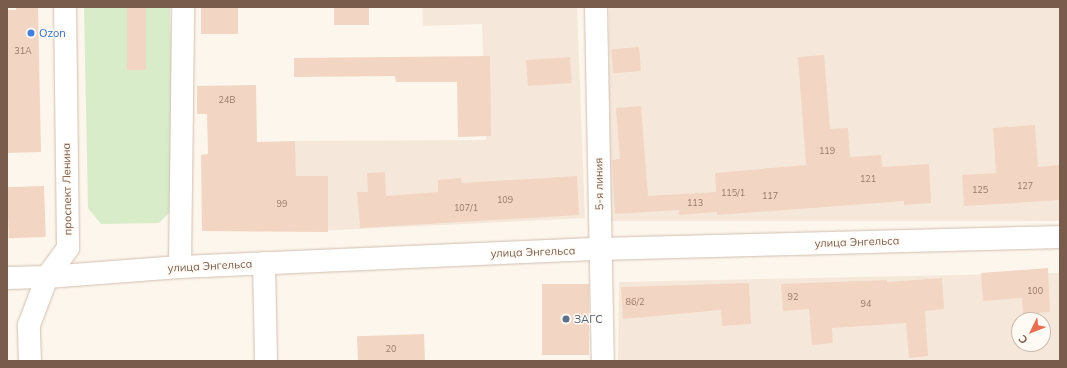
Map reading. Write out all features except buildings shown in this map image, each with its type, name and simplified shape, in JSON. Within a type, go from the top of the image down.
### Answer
[{"type":"street","name":"проспект Ленина","points":[[30,361],[29,324],[47,277],[68,248],[65,7]]},
{"type":"street","points":[[180,267],[183,7]]},
{"type":"street","name":"5-я линия","points":[[596,7],[603,361]]},
{"type":"street","name":"улица Энгельса","points":[[7,278],[47,277],[180,267],[600,249],[1060,237]]},
{"type":"street","points":[[264,263],[266,361]]},
{"type":"shaded area","points":[[422,7],[577,7],[585,218],[296,232],[295,141],[486,140],[482,24],[423,26]]},
{"type":"shaded area","points":[[609,7],[1060,7],[1060,221],[609,221]]},
{"type":"shaded area","points":[[1060,273],[1060,361],[618,361],[619,282]]},
{"type":"green space","points":[[84,7],[170,7],[174,208],[159,223],[101,224],[88,208]]},
{"type":"place","name":"Ozon","points":[[31,33]]},
{"type":"place","name":"ЗАГС","points":[[566,319]]}]
